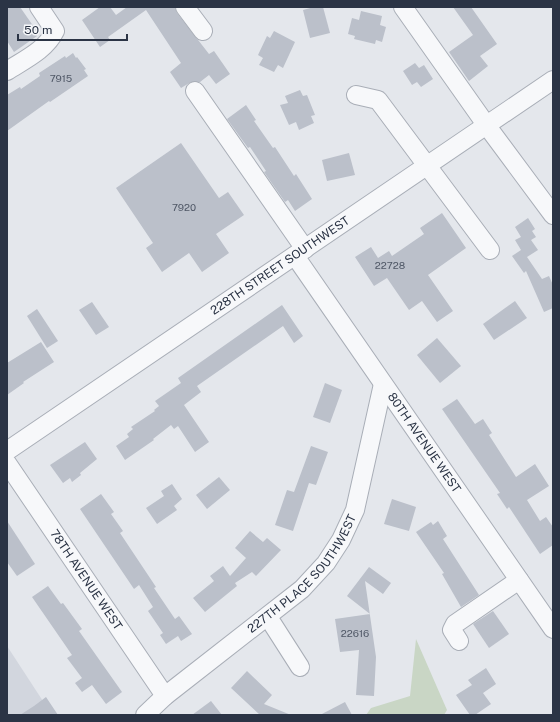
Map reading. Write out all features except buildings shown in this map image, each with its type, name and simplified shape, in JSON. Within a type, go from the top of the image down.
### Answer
[{"type":"street","points":[[7,71],[47,45],[55,31],[39,7]]},
{"type":"street","points":[[185,7],[202,31]]},
{"type":"street","points":[[403,7],[486,126],[553,215]]},
{"type":"street","name":"228TH STREET SOUTHWEST","points":[[7,451],[553,80]]},
{"type":"street","name":"80TH AVENUE WEST","points":[[195,92],[300,252],[383,384],[519,580],[551,620]]},
{"type":"street","points":[[356,95],[378,100],[427,167],[470,220],[490,250]]},
{"type":"street","name":"227TH PLACE SOUTHWEST","points":[[146,715],[165,696],[302,589],[326,563],[342,540],[355,510],[383,384]]},
{"type":"street","name":"78TH AVENUE WEST","points":[[7,463],[165,696]]},
{"type":"street","points":[[459,641],[452,630],[455,624],[519,580]]},
{"type":"street","points":[[268,617],[300,667]]},
{"type":"shaded area","points":[[7,646],[52,715],[7,715]]},
{"type":"green space","points":[[416,639],[447,710],[444,715],[366,715],[371,708],[410,696]]}]
